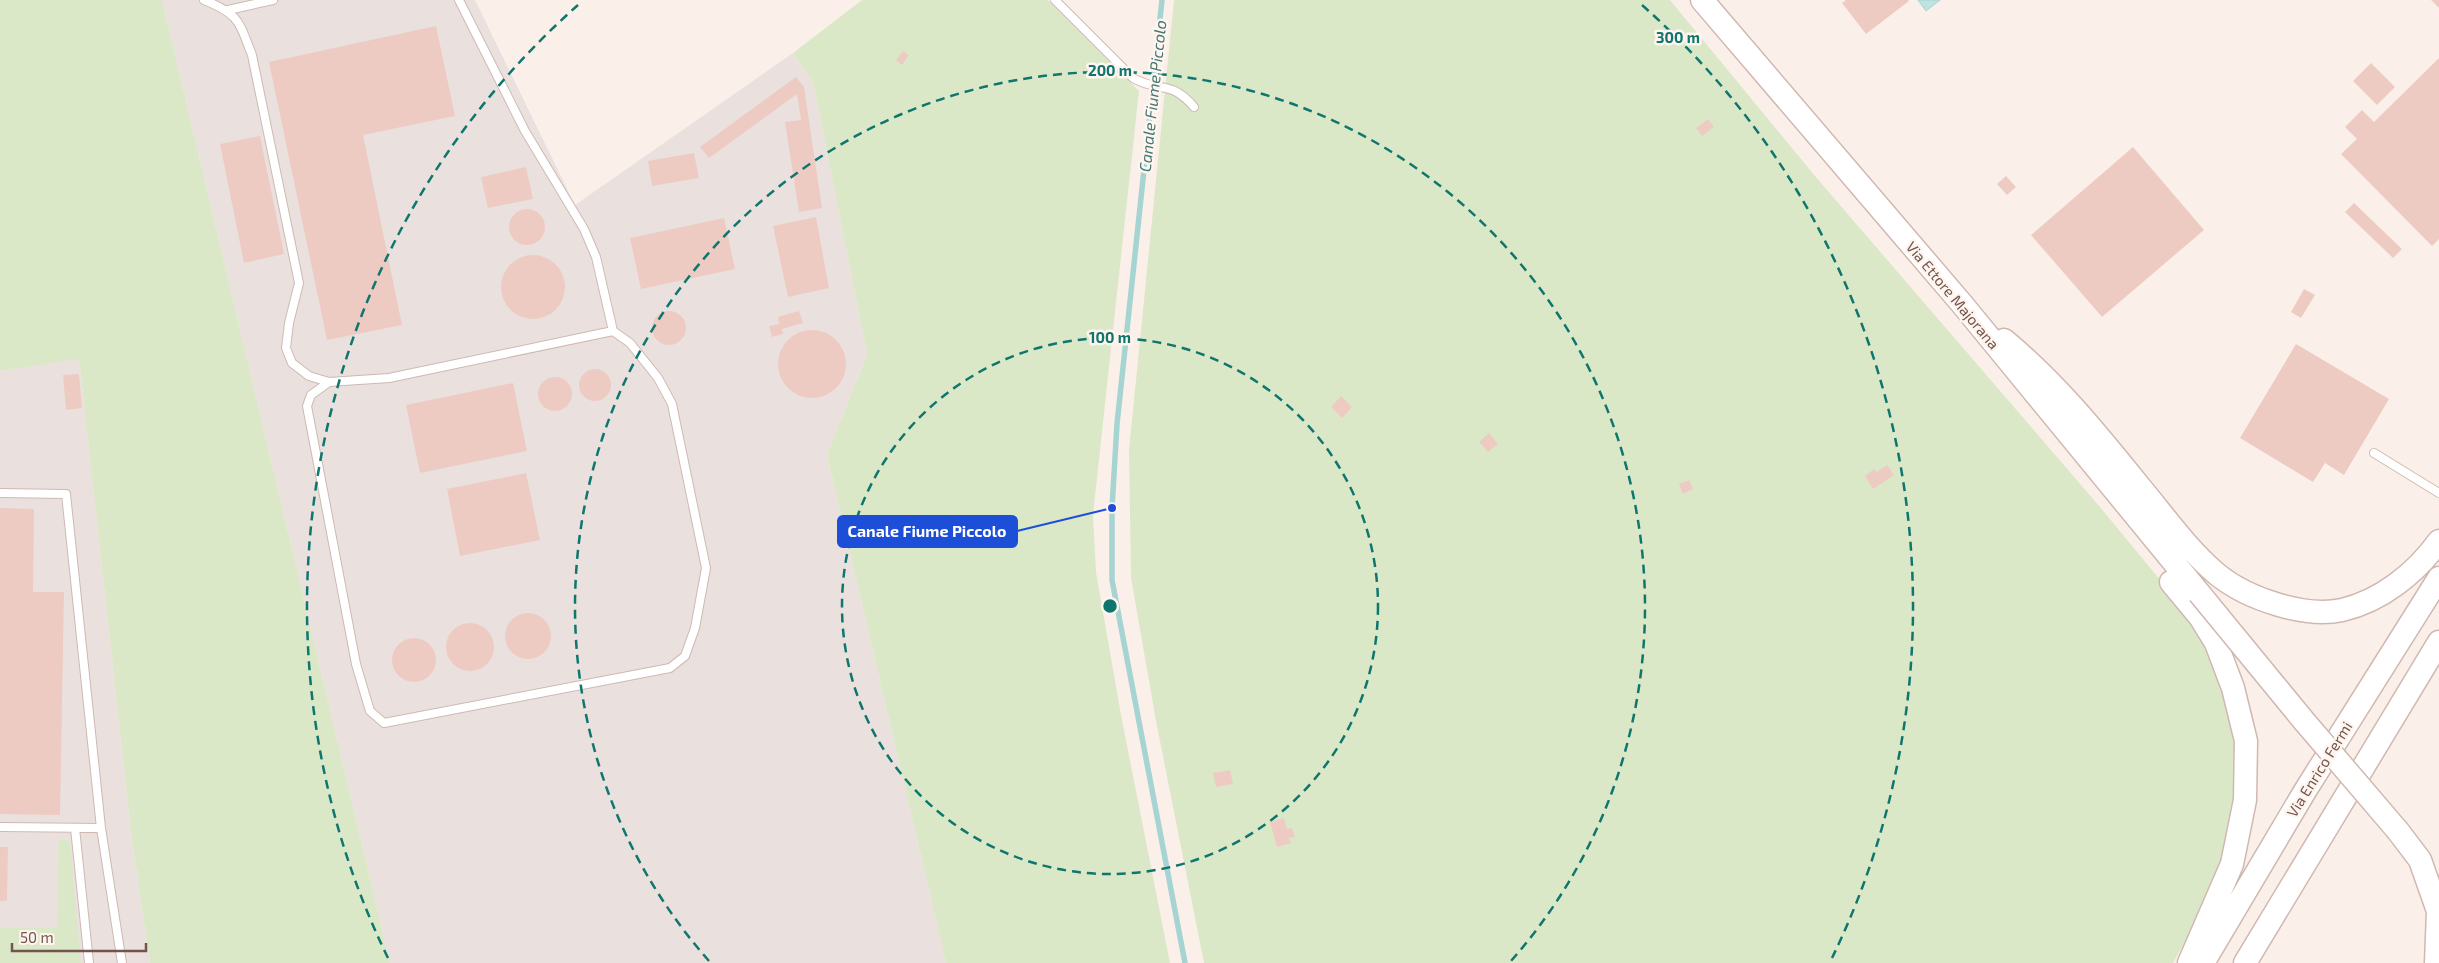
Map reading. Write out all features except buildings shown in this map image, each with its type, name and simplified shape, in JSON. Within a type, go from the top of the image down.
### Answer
[{"type":"main road","name":"Via Ettore Majorana","points":[[1702,0],[1962,304],[2304,721],[2398,831],[2420,860],[2438,911],[2436,963]]},
{"type":"main road","points":[[1962,304],[2043,374],[2082,417],[2185,542],[2219,575],[2257,597],[2295,610],[2342,610],[2386,592],[2426,560],[2439,541]]},
{"type":"main road","points":[[1962,304],[2022,399],[2200,617],[2216,643],[2233,688],[2246,741],[2245,800],[2232,864],[2188,963]]},
{"type":"main road","name":"Via Enrico Fermi","points":[[2203,963],[2305,790],[2439,578]]},
{"type":"main road","points":[[2245,963],[2439,642]]},
{"type":"lane","points":[[204,0],[228,10],[238,21],[252,55],[299,283],[289,323],[286,348],[292,363],[309,376],[329,382],[389,378],[613,332]]},
{"type":"lane","points":[[228,10],[273,0]]},
{"type":"lane","points":[[329,382],[311,395],[307,406],[356,664],[370,711],[384,724],[670,668],[685,656],[695,628],[706,568],[672,404],[658,378],[630,343],[613,332],[596,257],[584,229],[525,131],[459,0]]},
{"type":"lane","points":[[1055,0],[1133,78],[1142,84],[1169,88],[1183,93],[1194,107]]},
{"type":"lane","points":[[2374,453],[2439,493]]},
{"type":"lane","points":[[0,493],[66,494],[101,828],[122,963]]},
{"type":"lane","points":[[0,827],[101,828]]},
{"type":"lane","points":[[75,828],[89,963]]},
{"type":"shaded area","points":[[162,0],[475,0],[575,205],[793,53],[813,82],[867,354],[827,455],[946,963],[390,963]]},
{"type":"shaded area","points":[[79,358],[132,841],[150,963],[0,963],[0,371]]},
{"type":"green space","points":[[0,0],[162,0],[390,963],[150,963],[132,841],[79,359],[0,371]]},
{"type":"green space","points":[[862,0],[1048,0],[1139,91],[1093,515],[1096,572],[1121,715],[1170,963],[946,963],[827,455],[867,354],[813,82],[793,53]]},
{"type":"green space","points":[[1174,0],[1670,0],[1815,176],[2100,507],[2176,599],[2209,644],[2239,744],[2237,806],[2225,857],[2206,904],[2173,963],[1204,963],[1156,721],[1131,578],[1129,450]]},
{"type":"green space","points":[[58,840],[70,840],[81,963],[0,963],[0,928],[57,928]]},
{"type":"water","points":[[1918,0],[1940,0],[1926,11]]},
{"type":"waterway","name":"Canale Fiume Piccolo","points":[[1162,0],[1117,424],[1112,508],[1112,580],[1185,963]]},
{"type":"place","name":"Canale Fiume Piccolo","points":[[1112,508]]}]
